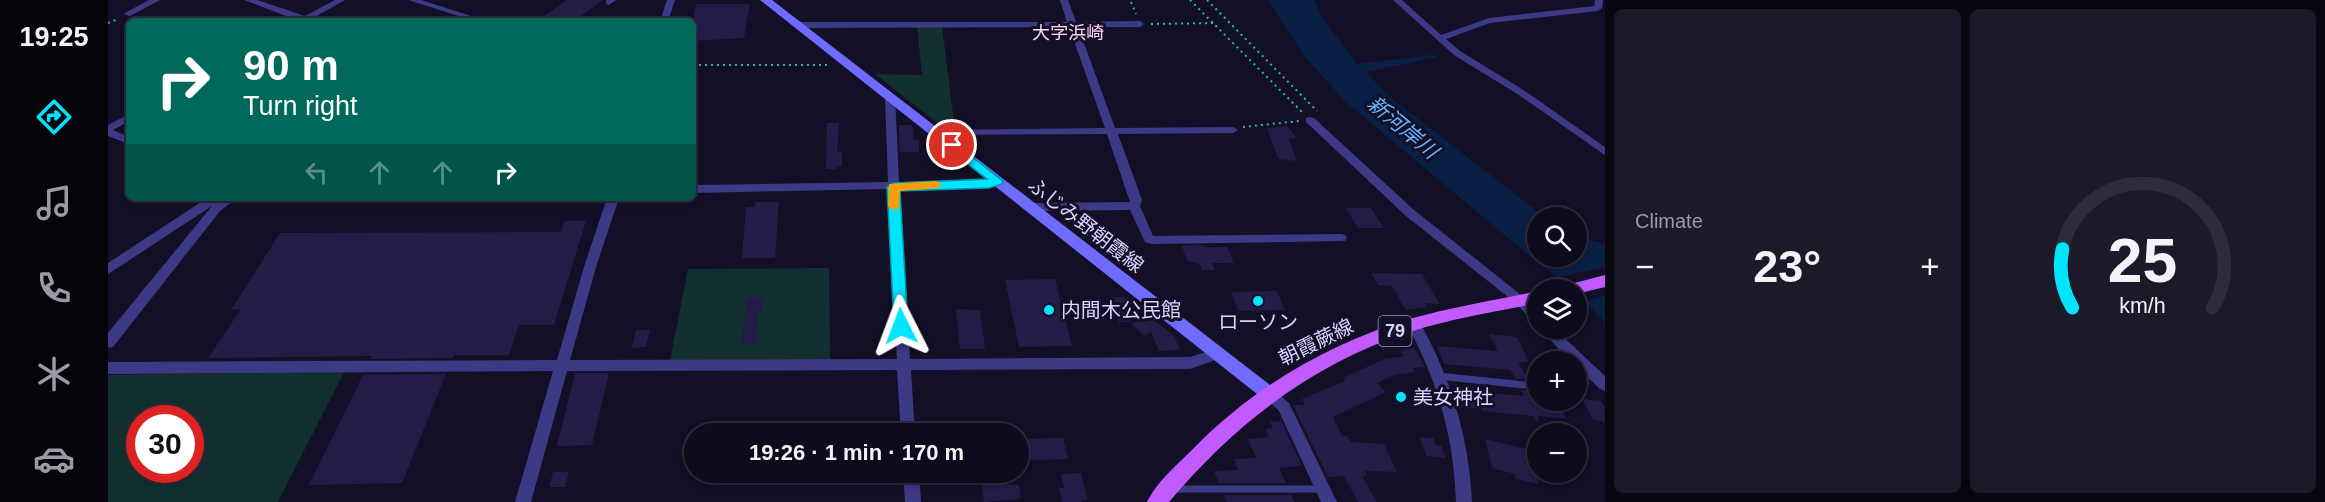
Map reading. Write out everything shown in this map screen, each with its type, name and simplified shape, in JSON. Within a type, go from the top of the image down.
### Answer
[{"type":"main road","name":"ふじみ野朝霞線","points":[[765,0],[849,63],[1268,393]]},
{"type":"main road","points":[[1587,286],[1605,281]]},
{"type":"main road","name":"朝霞蕨線","points":[[1162,496],[1224,428],[1268,393],[1296,375],[1349,348],[1414,325],[1466,311],[1527,299]]},
{"type":"street","points":[[127,14],[156,0]]},
{"type":"street","points":[[248,0],[301,18]]},
{"type":"street","points":[[310,18],[341,0]]},
{"type":"street","points":[[412,0],[473,18]]},
{"type":"street","points":[[665,18],[671,0]]},
{"type":"street","points":[[1064,0],[1136,200],[1134,206],[1149,239],[1341,238]]},
{"type":"street","points":[[1397,0],[1457,53],[1522,93],[1605,152]]},
{"type":"street","points":[[1440,38],[1489,21],[1598,8],[1599,0]]},
{"type":"street","points":[[799,25],[1140,24]]},
{"type":"street","points":[[890,97],[907,423]]},
{"type":"street","points":[[108,130],[126,119]]},
{"type":"street","points":[[1310,120],[1410,213],[1527,296]]},
{"type":"street","points":[[108,130],[126,139]]},
{"type":"street","points":[[936,133],[1233,130]]},
{"type":"street","points":[[696,189],[893,187],[989,184],[997,181]]},
{"type":"street","points":[[108,269],[210,201]]},
{"type":"street","points":[[108,344],[216,208],[226,201]]},
{"type":"street","points":[[523,502],[561,367],[612,201]]},
{"type":"street","points":[[1031,207],[1134,206]]},
{"type":"street","points":[[1414,325],[1423,339],[1438,376],[1458,441],[1464,502]]},
{"type":"street","points":[[1557,339],[1605,385]]},
{"type":"street","points":[[108,368],[1190,363],[1220,353]]},
{"type":"street","points":[[1268,393],[1284,407],[1326,496]]},
{"type":"street","points":[[912,483],[913,502]]},
{"type":"lane","points":[[1438,376],[1524,385]]},
{"type":"lane","points":[[1162,496],[1326,496]]},
{"type":"path","points":[[1190,0],[1310,120]]},
{"type":"path","points":[[1140,24],[1215,23]]},
{"type":"path","points":[[696,65],[849,63]]},
{"type":"path","points":[[1233,130],[1259,124],[1310,120]]},
{"type":"green space","points":[[942,26],[955,130],[946,130],[875,74],[922,75],[917,27]]},
{"type":"green space","points":[[829,268],[830,360],[670,361],[688,269]]},
{"type":"green space","points":[[344,372],[278,502],[108,502],[108,375]]},
{"type":"water","name":"新河岸川","points":[[1268,0],[1314,0],[1322,17],[1357,64],[1431,55],[1438,57],[1366,72],[1391,98],[1532,207],[1527,207],[1527,254],[1346,102],[1305,57]]},
{"type":"water","points":[[1587,240],[1605,244],[1605,323],[1587,303],[1587,279],[1560,279],[1543,267],[1587,267]]},
{"type":"pier","points":[[1605,267],[1605,296],[1587,300],[1587,279],[1555,278]]},
{"type":"building","points":[[567,0],[603,0],[578,18],[541,18]]},
{"type":"building","points":[[696,4],[750,4],[744,38],[696,41],[696,18],[693,18]]},
{"type":"building","points":[[827,123],[839,123],[837,152],[842,152],[842,166],[837,166],[836,169],[826,169]]},
{"type":"building","points":[[899,125],[912,125],[914,140],[919,140],[919,152],[900,152]]},
{"type":"building","points":[[1287,126],[1297,138],[1289,139],[1297,161],[1278,159],[1267,128]]},
{"type":"building","points":[[755,202],[779,202],[775,258],[742,258],[746,207],[755,207]]},
{"type":"building","points":[[1346,208],[1371,208],[1384,228],[1358,228]]},
{"type":"building","points":[[564,221],[586,221],[554,325],[519,325],[509,355],[370,359],[372,356],[208,358],[241,309],[231,310],[280,233],[561,232]]},
{"type":"building","points":[[1204,245],[1204,247],[1227,247],[1234,263],[1212,263],[1215,270],[1202,270],[1200,264],[1187,261],[1182,246]]},
{"type":"building","points":[[1371,273],[1422,274],[1440,304],[1425,303],[1427,307],[1406,310],[1392,286],[1378,285]]},
{"type":"building","points":[[1055,279],[1072,346],[1019,347],[1005,280]]},
{"type":"building","name":"ローソン","points":[[1277,291],[1285,310],[1238,311],[1231,292]]},
{"type":"building","points":[[1112,297],[1125,297],[1132,322],[1119,322]]},
{"type":"building","points":[[748,298],[763,298],[762,312],[759,312],[755,344],[741,344]]},
{"type":"building","points":[[956,309],[980,310],[985,349],[960,349]]},
{"type":"building","points":[[1143,311],[1174,336],[1180,350],[1159,351],[1151,332],[1145,336],[1131,324],[1145,317]]},
{"type":"building","points":[[636,330],[650,330],[646,347],[632,348]]},
{"type":"building","points":[[1489,334],[1517,337],[1527,358],[1527,362],[1518,362],[1527,380],[1515,378],[1510,370],[1444,364],[1437,346],[1498,351]]},
{"type":"building","points":[[1414,348],[1425,367],[1412,368],[1415,372],[1394,375],[1377,383],[1386,392],[1333,417],[1342,436],[1347,436],[1351,442],[1384,444],[1397,472],[1365,471],[1367,476],[1362,476],[1377,502],[1358,502],[1344,476],[1328,477],[1293,405],[1305,405],[1302,399],[1345,381],[1343,378],[1384,359],[1404,356],[1400,350]]},
{"type":"building","points":[[575,373],[609,373],[592,445],[557,446]]},
{"type":"building","points":[[446,374],[402,483],[309,485],[363,375]]},
{"type":"building","points":[[1459,390],[1524,396],[1521,390],[1527,390],[1527,411],[1562,411],[1567,419],[1538,416],[1538,423],[1534,416],[1462,407],[1456,392],[1460,392]]},
{"type":"building","points":[[1587,400],[1601,401],[1605,408],[1605,422],[1593,420],[1587,409]]},
{"type":"building","points":[[1281,421],[1302,466],[1279,468],[1286,483],[1219,483],[1214,471],[1238,470],[1234,459],[1257,458],[1247,439],[1269,437],[1265,429],[1273,428],[1270,422]]},
{"type":"building","points":[[1419,437],[1433,438],[1436,445],[1441,446],[1446,458],[1427,456]]},
{"type":"building","points":[[1063,438],[1068,459],[1029,461],[1029,439]]},
{"type":"building","points":[[1485,439],[1527,449],[1527,482],[1516,479],[1515,474],[1492,468]]},
{"type":"building","points":[[553,472],[569,472],[565,487],[549,487]]},
{"type":"building","points":[[1081,473],[1087,500],[1062,502],[1059,488],[1064,488],[1061,474]]},
{"type":"building","points":[[981,483],[1019,485],[1021,499],[984,502]]},
{"type":"building","points":[[1224,495],[1291,495],[1295,502],[1227,502]]},
{"type":"slow traffic","points":[[895,206],[893,187],[935,185]]},
{"type":"place","name":"ローソン","points":[[1258,301]]},
{"type":"place","name":"内間木公民館","points":[[1049,310]]},
{"type":"place","name":"美女神社","points":[[1401,397]]},
{"type":"district","name":"大字浜崎","points":[[1068,33]]},
{"type":"route","points":[[901,326],[893,187],[989,184],[997,181],[952,145]]}]
